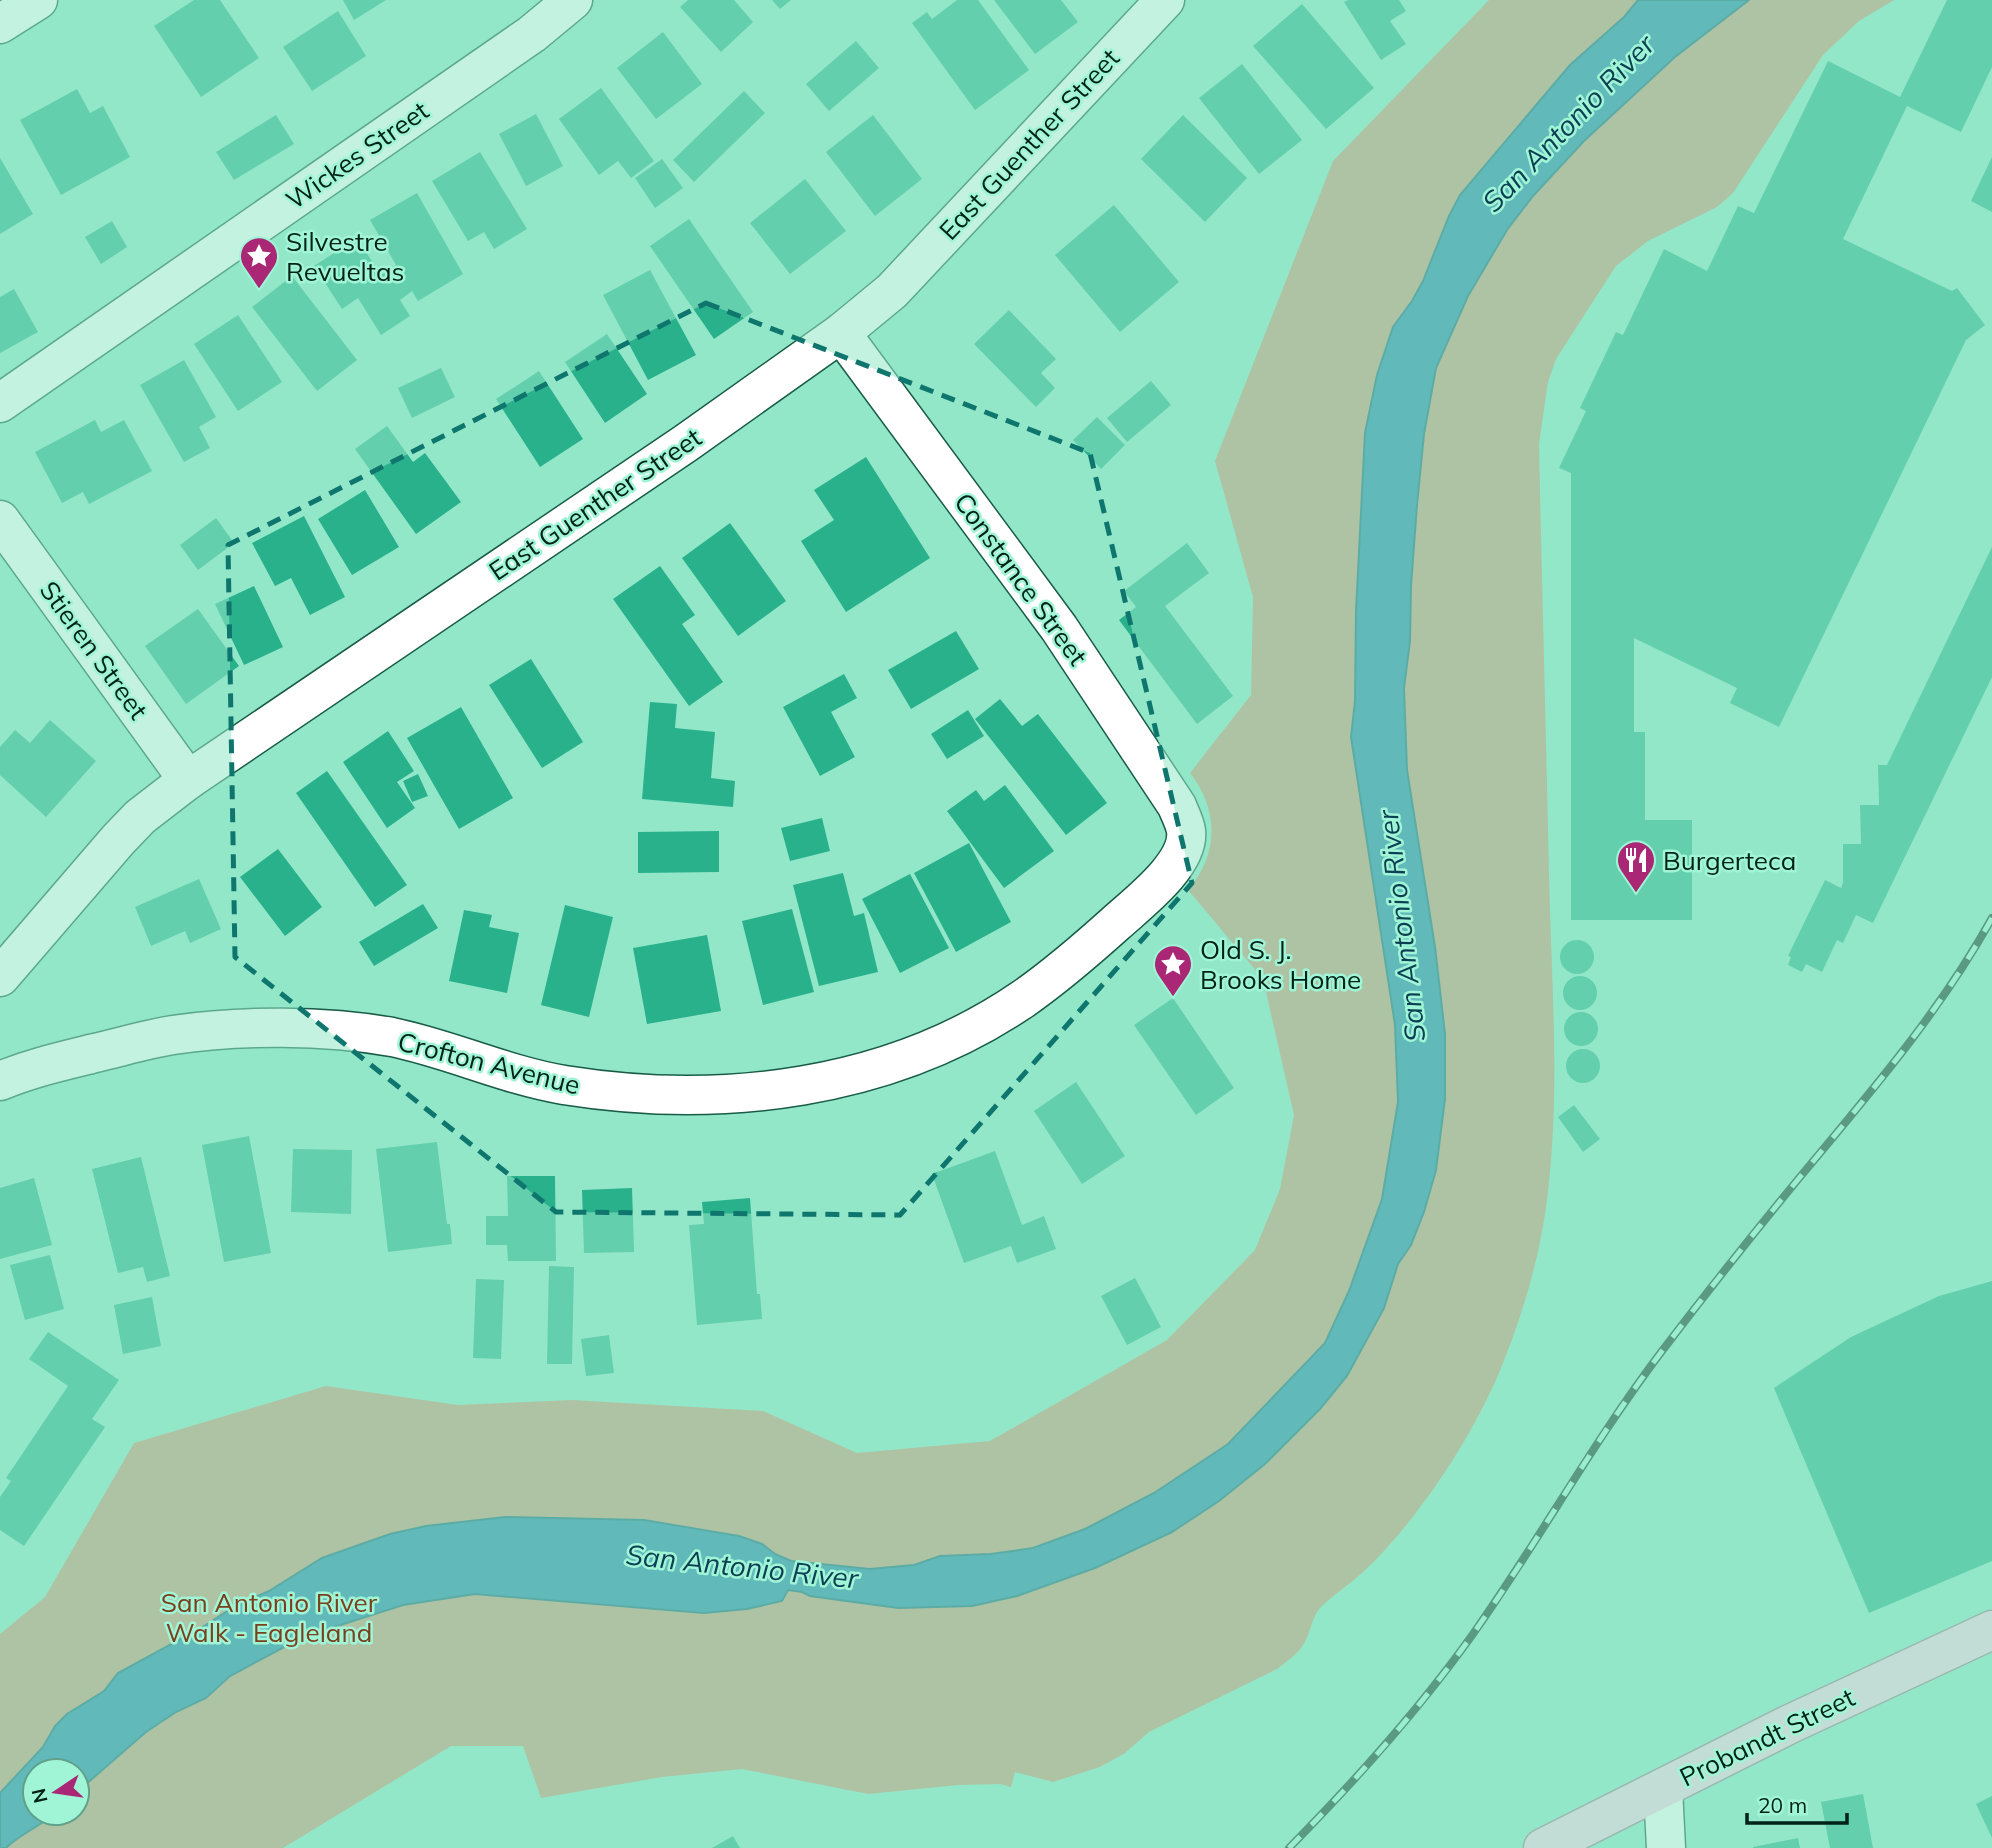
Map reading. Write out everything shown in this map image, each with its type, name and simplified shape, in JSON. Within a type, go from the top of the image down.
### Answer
[{"type":"main road","name":"Probandt Street","points":[[1543,1848],[1790,1724],[1992,1630]]},
{"type":"street","points":[[0,24],[38,0]]},
{"type":"street","name":"Wickes Street","points":[[0,403],[520,42],[573,0]]},
{"type":"street","name":"East Guenther Street","points":[[0,977],[118,839],[188,780],[686,443],[841,333],[892,291],[1164,0]]},
{"type":"street","name":"Constance Street","points":[[841,333],[1059,628],[1177,806],[1187,833]]},
{"type":"street","name":"Stieren Street","points":[[0,520],[188,780]]},
{"type":"street","name":"Crofton Avenue","points":[[0,1081],[28,1069],[172,1035],[257,1027],[390,1037],[432,1047],[527,1077],[635,1094],[731,1095],[793,1089],[853,1076],[912,1056],[968,1031],[1021,1000],[1071,964],[1157,885],[1180,860],[1187,833]]},
{"type":"street","points":[[1663,1789],[1666,1848]]},
{"type":"highlighted area","points":[[706,303],[1090,453],[1192,883],[900,1215],[556,1212],[235,957],[228,545]]},
{"type":"green space","name":"San Antonio River Walk - Eagleland","points":[[1489,0],[1894,0],[1859,21],[1823,55],[1733,193],[1717,207],[1648,241],[1616,266],[1556,359],[1548,382],[1539,444],[1554,1028],[1552,1144],[1542,1231],[1517,1327],[1499,1373],[1473,1426],[1440,1480],[1402,1530],[1362,1573],[1321,1607],[1302,1646],[1277,1669],[1149,1732],[1125,1753],[1100,1767],[1053,1782],[1015,1772],[1011,1787],[1000,1784],[958,1785],[868,1794],[742,1769],[662,1777],[541,1798],[523,1746],[451,1746],[283,1848],[0,1848],[0,1634],[45,1597],[134,1443],[326,1386],[458,1405],[572,1400],[763,1411],[857,1453],[990,1441],[1167,1340],[1255,1250],[1280,1189],[1294,1115],[1263,979],[1188,890],[1205,862],[1212,832],[1206,802],[1190,773],[1251,695],[1253,597],[1215,461],[1333,161]]},
{"type":"water","name":"San Antonio River","points":[[1638,0],[1749,0],[1675,57],[1584,141],[1533,196],[1507,230],[1468,296],[1436,368],[1424,434],[1411,586],[1410,641],[1404,688],[1407,770],[1435,947],[1445,1034],[1445,1099],[1436,1170],[1411,1245],[1398,1264],[1384,1308],[1347,1376],[1320,1409],[1265,1464],[1219,1501],[1172,1532],[1095,1568],[1017,1596],[972,1606],[898,1608],[810,1596],[788,1590],[782,1601],[747,1609],[704,1613],[475,1594],[403,1605],[303,1637],[230,1676],[206,1698],[176,1712],[146,1732],[91,1780],[91,1757],[34,1757],[55,1726],[67,1714],[104,1691],[118,1673],[201,1628],[237,1605],[269,1591],[322,1558],[390,1534],[426,1526],[505,1517],[644,1520],[739,1536],[762,1544],[791,1561],[870,1569],[914,1565],[940,1556],[991,1554],[1033,1548],[1085,1529],[1154,1493],[1228,1444],[1325,1343],[1349,1291],[1382,1199],[1398,1102],[1395,1025],[1351,737],[1355,701],[1356,611],[1365,433],[1377,375],[1393,327],[1423,281],[1460,195],[1570,65],[1624,17]]},
{"type":"water","points":[[21,1771],[21,1827],[35,1827],[6,1848],[0,1848],[0,1793]]},
{"type":"building","points":[[194,0],[220,0],[259,58],[201,97],[154,26]]},
{"type":"building","points":[[343,0],[386,0],[354,20]]},
{"type":"building","points":[[688,0],[734,0],[753,22],[721,52],[680,7]]},
{"type":"building","points":[[772,0],[791,0],[780,9]]},
{"type":"building","points":[[957,0],[978,0],[1029,70],[975,110],[912,23],[927,12],[932,19]]},
{"type":"building","points":[[994,0],[1061,0],[1078,22],[1035,54]]},
{"type":"building","points":[[1399,0],[1406,11],[1390,21],[1406,44],[1381,60],[1344,2]]},
{"type":"building","points":[[1947,0],[1992,0],[1992,67],[1961,132],[1907,106],[1843,239],[1952,291],[1957,288],[1985,325],[1966,340],[1779,727],[1730,703],[1737,688],[1634,638],[1634,732],[1645,732],[1645,820],[1692,820],[1692,920],[1571,920],[1571,473],[1559,468],[1586,411],[1580,408],[1616,332],[1623,335],[1664,249],[1707,271],[1738,206],[1754,213],[1828,61],[1900,97]]},
{"type":"building","points":[[1302,4],[1374,88],[1326,129],[1253,46]]},
{"type":"building","points":[[338,11],[366,56],[312,91],[283,47]]},
{"type":"building","points":[[663,32],[702,84],[656,119],[617,68]]},
{"type":"building","points":[[856,41],[879,68],[829,111],[806,84]]},
{"type":"building","points":[[1242,64],[1302,140],[1259,174],[1199,98]]},
{"type":"building","points":[[601,88],[654,161],[631,178],[618,161],[599,175],[559,119]]},
{"type":"building","points":[[77,89],[90,113],[103,106],[130,157],[61,195],[20,120]]},
{"type":"building","points":[[744,91],[765,113],[694,182],[673,160]]},
{"type":"building","points":[[536,114],[563,166],[526,186],[499,134]]},
{"type":"building","points":[[276,115],[294,144],[234,180],[216,152]]},
{"type":"building","points":[[873,115],[922,179],[875,216],[826,152]]},
{"type":"building","points":[[1183,115],[1247,178],[1205,222],[1141,159]]},
{"type":"building","points":[[480,152],[527,229],[494,249],[484,232],[468,241],[432,181]]},
{"type":"building","points":[[1992,157],[1992,212],[1971,201]]},
{"type":"building","points":[[0,158],[33,214],[0,234]]},
{"type":"building","points":[[662,159],[683,188],[655,208],[635,178]]},
{"type":"building","points":[[805,179],[846,231],[790,274],[750,223]]},
{"type":"building","points":[[417,193],[463,274],[418,301],[412,291],[400,300],[410,316],[381,335],[358,298],[342,309],[314,266],[357,238],[381,275],[396,265],[370,220]]},
{"type":"building","points":[[1114,205],[1179,282],[1120,332],[1055,255]]},
{"type":"building","points":[[689,219],[753,312],[714,339],[650,246]]},
{"type":"building","points":[[112,221],[127,247],[101,264],[85,237]]},
{"type":"building","points":[[650,270],[696,355],[648,380],[603,295]]},
{"type":"building","points":[[292,276],[357,360],[317,391],[252,307]]},
{"type":"building","points":[[14,289],[38,332],[0,353],[0,297]]},
{"type":"building","points":[[1009,310],[1056,359],[1041,373],[1055,388],[1036,407],[974,344]]},
{"type":"building","points":[[238,315],[282,382],[238,411],[194,344]]},
{"type":"building","points":[[607,334],[647,394],[605,423],[565,362]]},
{"type":"building","points":[[184,360],[216,417],[199,427],[210,448],[184,462],[140,385]]},
{"type":"building","points":[[441,368],[455,397],[412,418],[398,388]]},
{"type":"building","points":[[539,371],[583,439],[540,467],[496,399]]},
{"type":"building","points":[[1151,381],[1171,405],[1127,442],[1107,418]]},
{"type":"building","points":[[1097,417],[1125,445],[1101,469],[1073,440]]},
{"type":"building","points":[[95,420],[101,432],[124,420],[152,471],[89,504],[83,492],[62,503],[35,452]]},
{"type":"building","points":[[387,426],[413,462],[425,453],[461,502],[416,534],[355,449]]},
{"type":"building","points":[[866,457],[930,558],[846,612],[801,541],[834,520],[814,490]]},
{"type":"building","points":[[365,490],[399,547],[352,575],[318,519]]},
{"type":"building","points":[[304,516],[345,597],[310,615],[291,578],[275,586],[252,543]]},
{"type":"building","points":[[216,518],[234,543],[198,570],[180,545]]},
{"type":"building","points":[[730,523],[786,601],[738,636],[682,558]]},
{"type":"building","points":[[1187,543],[1209,573],[1165,606],[1233,696],[1197,724],[1119,620],[1136,607],[1124,591]]},
{"type":"building","points":[[1992,547],[1992,677],[1873,923],[1856,915],[1843,943],[1837,940],[1822,972],[1806,964],[1802,972],[1788,965],[1791,957],[1788,956],[1825,880],[1841,888],[1843,844],[1861,844],[1860,805],[1879,805],[1878,765],[1887,765]]},
{"type":"building","points":[[660,566],[695,615],[682,624],[723,682],[689,706],[613,599]]},
{"type":"building","points":[[254,586],[283,647],[244,665],[215,604]]},
{"type":"building","points":[[198,609],[239,666],[186,704],[145,646]]},
{"type":"building","points":[[956,631],[979,669],[911,709],[888,670]]},
{"type":"building","points":[[531,659],[583,742],[542,768],[489,685]]},
{"type":"building","points":[[844,674],[857,698],[831,712],[855,757],[820,776],[783,707]]},
{"type":"building","points":[[1000,699],[1022,726],[1038,714],[1107,803],[1066,835],[975,719]]},
{"type":"building","points":[[650,702],[677,704],[675,728],[715,732],[711,778],[735,781],[733,807],[642,799]]},
{"type":"building","points":[[461,707],[513,798],[459,829],[407,738]]},
{"type":"building","points":[[968,710],[984,736],[947,759],[931,734]]},
{"type":"building","points":[[50,720],[96,761],[46,817],[0,775],[0,747],[15,730],[30,743]]},
{"type":"building","points":[[388,731],[414,771],[397,782],[415,808],[387,828],[343,762]]},
{"type":"building","points":[[327,771],[407,885],[375,907],[296,793]]},
{"type":"building","points":[[418,774],[428,796],[412,802],[403,781]]},
{"type":"building","points":[[1005,785],[1054,851],[1004,888],[947,811],[976,790],[984,801]]},
{"type":"building","points":[[822,818],[830,851],[790,861],[781,828]]},
{"type":"building","points":[[719,831],[719,872],[638,873],[638,832]]},
{"type":"building","points":[[969,843],[1011,922],[956,952],[914,873]]},
{"type":"building","points":[[278,849],[322,907],[285,936],[240,877]]},
{"type":"building","points":[[843,873],[854,916],[864,913],[878,972],[819,986],[793,885]]},
{"type":"building","points":[[910,874],[949,948],[900,973],[862,899]]},
{"type":"building","points":[[199,879],[221,929],[190,943],[185,931],[151,946],[135,907]]},
{"type":"building","points":[[423,904],[438,928],[374,966],[359,942]]},
{"type":"building","points":[[565,905],[613,917],[589,1017],[541,1005]]},
{"type":"building","points":[[792,909],[814,992],[763,1005],[742,921]]},
{"type":"building","points":[[464,910],[492,915],[489,927],[519,933],[507,993],[449,981]]},
{"type":"building","points":[[707,935],[721,1011],[647,1024],[633,948]]},
{"type":"building","points":[[1577,940],[1589,945],[1594,957],[1589,969],[1577,974],[1565,969],[1560,957],[1565,945]]},
{"type":"building","points":[[1580,976],[1592,981],[1597,993],[1592,1005],[1580,1010],[1568,1005],[1563,993],[1568,981]]},
{"type":"building","points":[[1173,998],[1234,1088],[1196,1115],[1134,1025]]},
{"type":"building","points":[[1581,1012],[1593,1017],[1598,1029],[1593,1041],[1581,1046],[1569,1041],[1564,1029],[1569,1017]]},
{"type":"building","points":[[1583,1049],[1595,1054],[1600,1066],[1595,1078],[1583,1083],[1571,1078],[1566,1066],[1571,1054]]},
{"type":"building","points":[[1076,1082],[1125,1156],[1082,1184],[1034,1111]]},
{"type":"building","points":[[1574,1105],[1600,1139],[1583,1152],[1558,1117]]},
{"type":"building","points":[[249,1136],[271,1253],[224,1262],[202,1145]]},
{"type":"building","points":[[437,1142],[452,1244],[388,1252],[376,1149]]},
{"type":"building","points":[[293,1149],[352,1150],[351,1214],[291,1212]]},
{"type":"building","points":[[995,1151],[1022,1225],[1044,1216],[1056,1249],[1017,1263],[1011,1246],[964,1263],[932,1174]]},
{"type":"building","points":[[141,1157],[170,1276],[147,1282],[143,1267],[118,1273],[92,1169]]},
{"type":"building","points":[[507,1176],[555,1176],[556,1261],[508,1261],[507,1245],[486,1245],[486,1216],[508,1216]]},
{"type":"building","points":[[34,1178],[52,1245],[0,1259],[0,1188]]},
{"type":"building","points":[[632,1188],[634,1252],[584,1253],[582,1190]]},
{"type":"building","points":[[750,1198],[757,1294],[760,1294],[762,1319],[697,1325],[689,1225],[704,1224],[702,1202]]},
{"type":"building","points":[[50,1255],[64,1309],[25,1320],[10,1265]]},
{"type":"building","points":[[549,1266],[574,1267],[572,1364],[547,1364]]},
{"type":"building","points":[[1135,1278],[1161,1327],[1127,1345],[1101,1296]]},
{"type":"building","points":[[476,1279],[504,1280],[501,1359],[473,1358]]},
{"type":"building","points":[[1992,1281],[1992,1561],[1869,1613],[1774,1388],[1851,1337],[1939,1296]]},
{"type":"building","points":[[152,1297],[161,1346],[123,1354],[114,1305]]},
{"type":"building","points":[[48,1332],[119,1380],[92,1419],[105,1427],[24,1546],[0,1530],[0,1497],[11,1481],[6,1478],[68,1386],[29,1359]]},
{"type":"building","points":[[609,1335],[614,1373],[586,1376],[581,1339]]},
{"type":"building","points":[[1863,1794],[1873,1848],[1830,1848],[1821,1802]]},
{"type":"building","points":[[1992,1796],[1992,1838],[1976,1804]]},
{"type":"building","points":[[733,1836],[740,1848],[712,1848]]},
{"type":"building","points":[[1798,1838],[1800,1848],[1753,1848],[1753,1847]]},
{"type":"railway","points":[[1289,1848],[1385,1745],[1452,1663],[1662,1351],[1782,1198],[1902,1052],[1950,986],[1992,918]]},
{"type":"place","name":"Silvestre Revueltas","points":[[259,290]]},
{"type":"place","name":"Burgerteca","points":[[1636,894]]},
{"type":"place","name":"Old S. J. Brooks Home","points":[[1173,998]]}]
